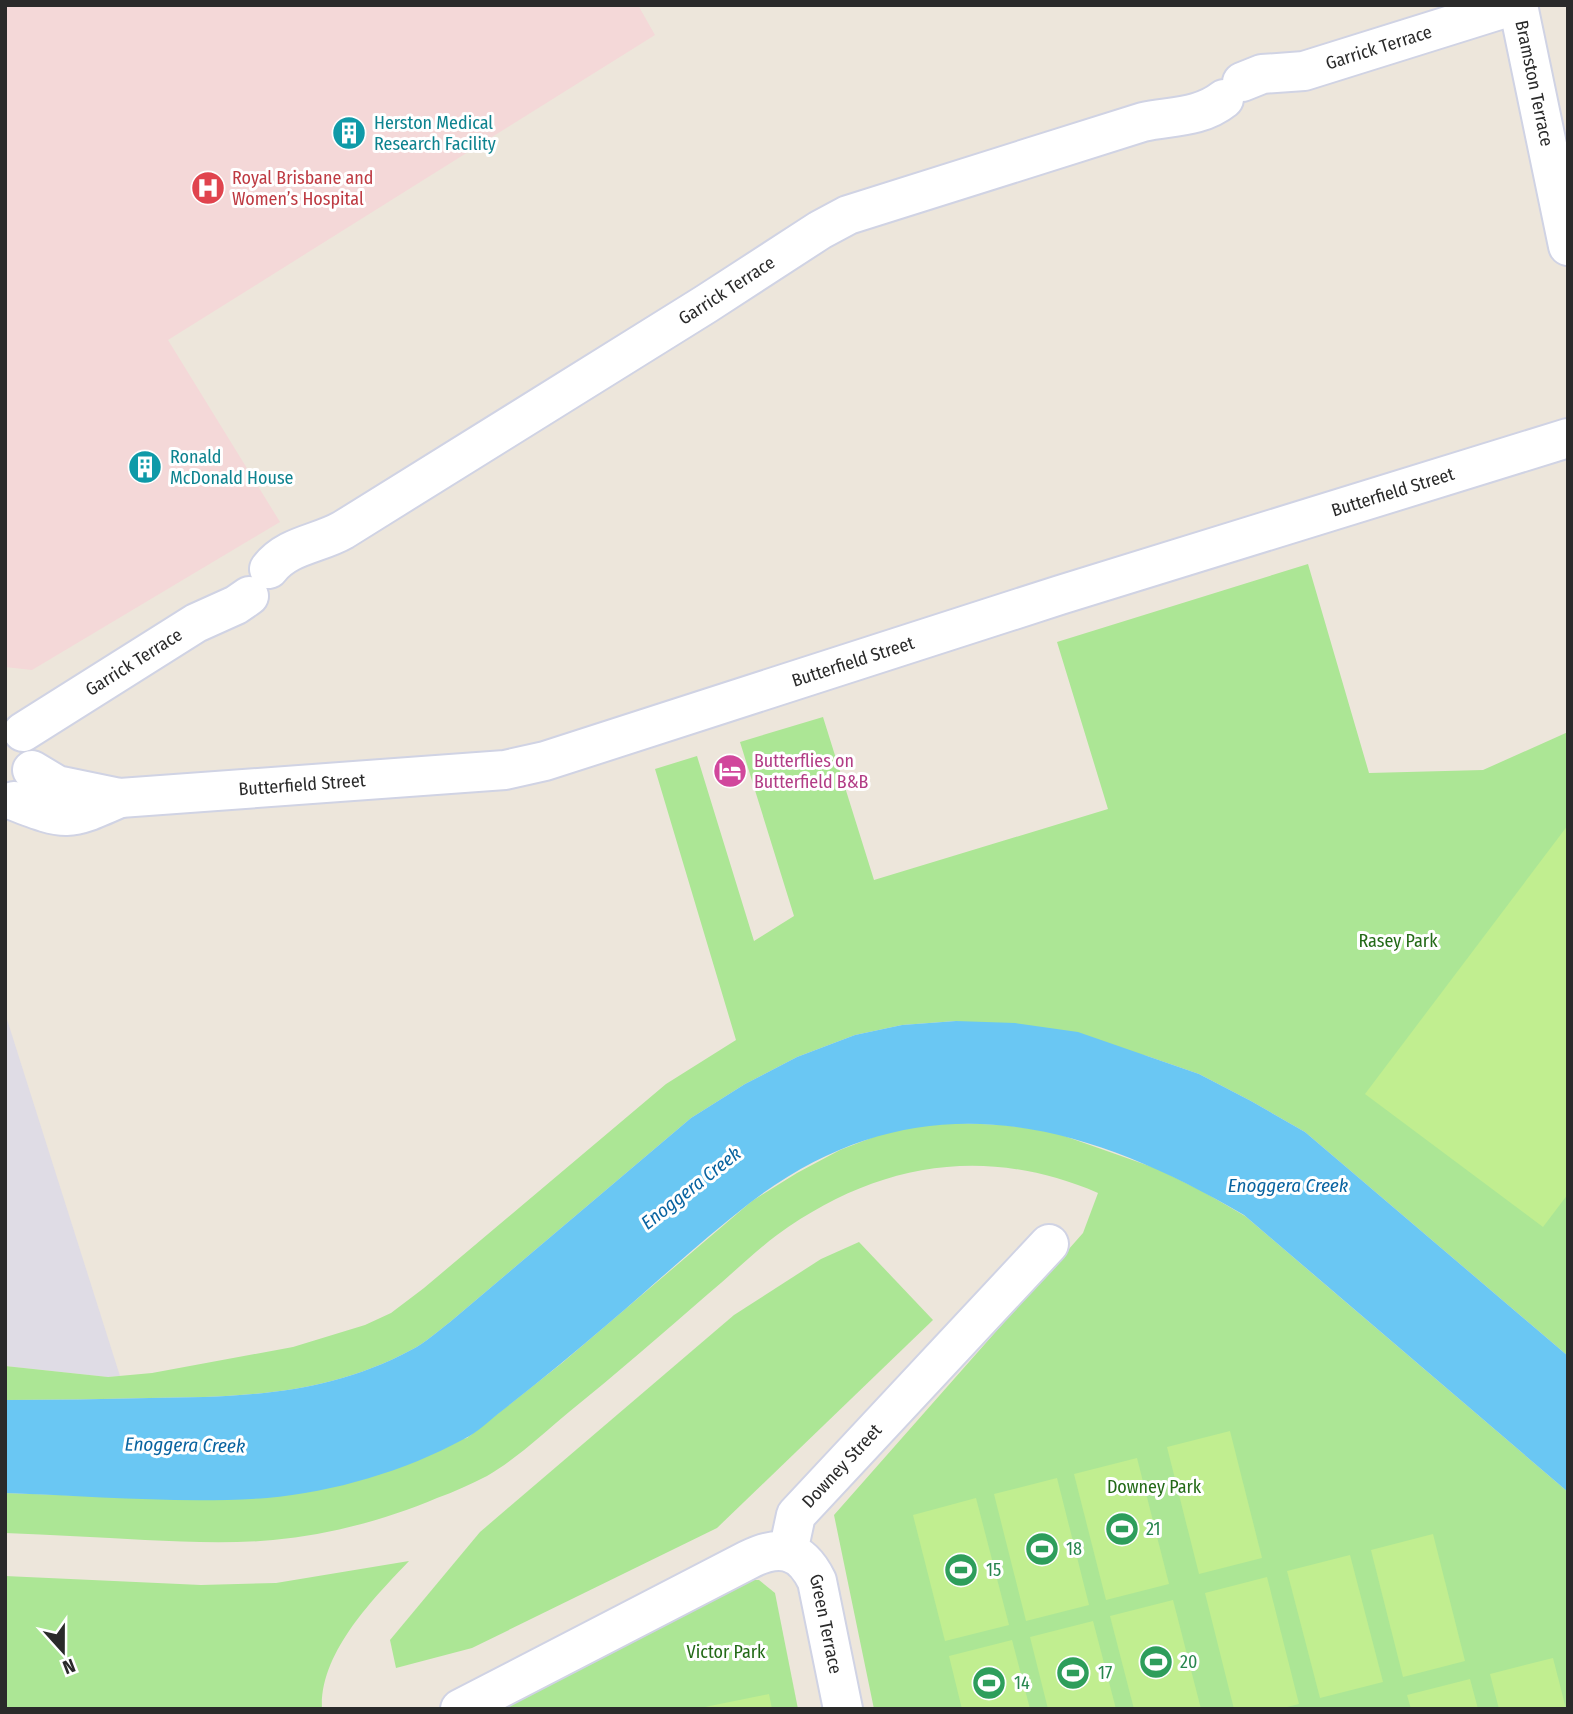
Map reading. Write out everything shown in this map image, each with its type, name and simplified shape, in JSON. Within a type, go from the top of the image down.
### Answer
[{"type":"street","name":"Garrick Terrace","points":[[14,725],[196,623],[236,605],[287,553],[343,530],[848,215],[1143,122],[1188,116],[1214,106],[1262,74],[1304,71],[1516,5]]},
{"type":"street","name":"Bramston Terrace","points":[[1516,5],[1568,246]]},
{"type":"street","name":"Butterfield Street","points":[[17,793],[67,818],[81,816],[120,798],[465,774],[532,764],[1060,595],[1568,438]]},
{"type":"street","points":[[14,725],[31,750],[17,793]]},
{"type":"street","name":"Downey Street","points":[[788,1552],[796,1515],[1049,1244]]},
{"type":"street","points":[[460,1709],[761,1553],[774,1550],[788,1552]]},
{"type":"street","name":"Green Terrace","points":[[788,1552],[801,1558],[817,1581],[843,1709]]},
{"type":"shaded area","name":"Royal Brisbane and Women’s Hospital","points":[[5,5],[638,5],[655,35],[168,340],[280,522],[32,670],[5,667]]},
{"type":"shaded area","points":[[5,1013],[120,1376],[5,1366]]},
{"type":"green space","name":"Rasey Park","points":[[1308,564],[1369,773],[1483,770],[1568,732],[1568,1356],[1305,1132],[1251,1101],[1199,1074],[1147,1056],[956,1021],[902,1025],[855,1035],[797,1057],[745,1084],[691,1118],[431,1337],[379,1365],[316,1385],[284,1391],[218,1396],[5,1400],[5,1366],[108,1377],[152,1373],[293,1347],[365,1325],[391,1313],[666,1084],[736,1040],[655,769],[697,756],[754,941],[794,916],[740,742],[823,717],[874,880],[1108,809],[1057,642]]},
{"type":"green space","points":[[1568,825],[1568,1194],[1543,1227],[1365,1094]]},
{"type":"green space","name":"Downey Park","points":[[957,1123],[1005,1125],[1053,1132],[1158,1169],[1245,1216],[1568,1492],[1568,1709],[874,1709],[834,1515],[1083,1233],[1098,1193],[1056,1178],[1014,1169],[972,1166],[932,1169],[892,1177],[853,1191],[815,1211],[768,1242],[622,1369],[508,1462],[475,1482],[417,1506],[377,1520],[335,1530],[294,1538],[257,1541],[193,1542],[5,1533],[5,1493],[202,1500],[467,1438],[562,1363],[752,1201],[840,1150],[884,1133],[916,1126]]},
{"type":"green space","points":[[859,1242],[933,1320],[717,1528],[472,1648],[396,1668],[390,1640],[480,1532],[734,1315],[821,1259]]},
{"type":"green space","points":[[1230,1431],[1262,1558],[1199,1574],[1167,1447]]},
{"type":"green space","name":"21","points":[[1137,1458],[1169,1584],[1106,1600],[1074,1474]]},
{"type":"green space","name":"18","points":[[1057,1478],[1089,1605],[1026,1621],[994,1494]]},
{"type":"green space","name":"15","points":[[976,1498],[1009,1625],[945,1641],[913,1515]]},
{"type":"green space","points":[[1433,1534],[1465,1661],[1403,1677],[1371,1550]]},
{"type":"green space","points":[[1350,1555],[1383,1682],[1320,1698],[1287,1571]]},
{"type":"green space","points":[[409,1561],[365,1609],[339,1647],[323,1688],[322,1709],[5,1709],[5,1576],[201,1585],[276,1583]]},
{"type":"green space","points":[[1267,1577],[1299,1704],[1279,1709],[1234,1709],[1205,1593]]},
{"type":"green space","name":"Victor Park","points":[[743,1580],[759,1580],[775,1593],[798,1709],[481,1709]]},
{"type":"green space","name":"20","points":[[1173,1600],[1201,1709],[1134,1709],[1110,1616]]},
{"type":"green space","name":"17","points":[[1093,1621],[1116,1709],[1048,1709],[1030,1637]]},
{"type":"green space","name":"14","points":[[1012,1640],[1030,1709],[962,1709],[949,1656]]},
{"type":"green space","points":[[1553,1658],[1566,1709],[1499,1709],[1490,1674]]},
{"type":"green space","points":[[1470,1679],[1478,1709],[1411,1709],[1407,1695]]},
{"type":"green space","points":[[769,1694],[772,1709],[705,1709],[705,1707]]},
{"type":"water","name":"Enoggera Creek","points":[[956,1021],[1015,1023],[1078,1032],[1199,1074],[1305,1132],[1568,1356],[1568,1492],[1244,1215],[1182,1181],[1121,1154],[1059,1135],[998,1125],[936,1125],[874,1137],[813,1162],[751,1202],[583,1345],[479,1429],[418,1461],[343,1485],[267,1498],[169,1500],[5,1493],[5,1400],[218,1396],[284,1391],[316,1385],[379,1365],[431,1337],[691,1118],[745,1084],[797,1057],[855,1035],[902,1025]]},
{"type":"place","name":"Herston Medical Research Facility","points":[[349,133]]},
{"type":"place","name":"Royal Brisbane and Women’s Hospital","points":[[208,188]]},
{"type":"place","name":"Ronald McDonald House","points":[[145,467]]},
{"type":"place","name":"Butterflies on Butterfield B&B","points":[[730,771]]},
{"type":"place","name":"21","points":[[1122,1529]]},
{"type":"place","name":"18","points":[[1042,1549]]},
{"type":"place","name":"15","points":[[961,1570]]},
{"type":"place","name":"20","points":[[1156,1662]]},
{"type":"place","name":"17","points":[[1073,1673]]},
{"type":"place","name":"14","points":[[989,1683]]}]
